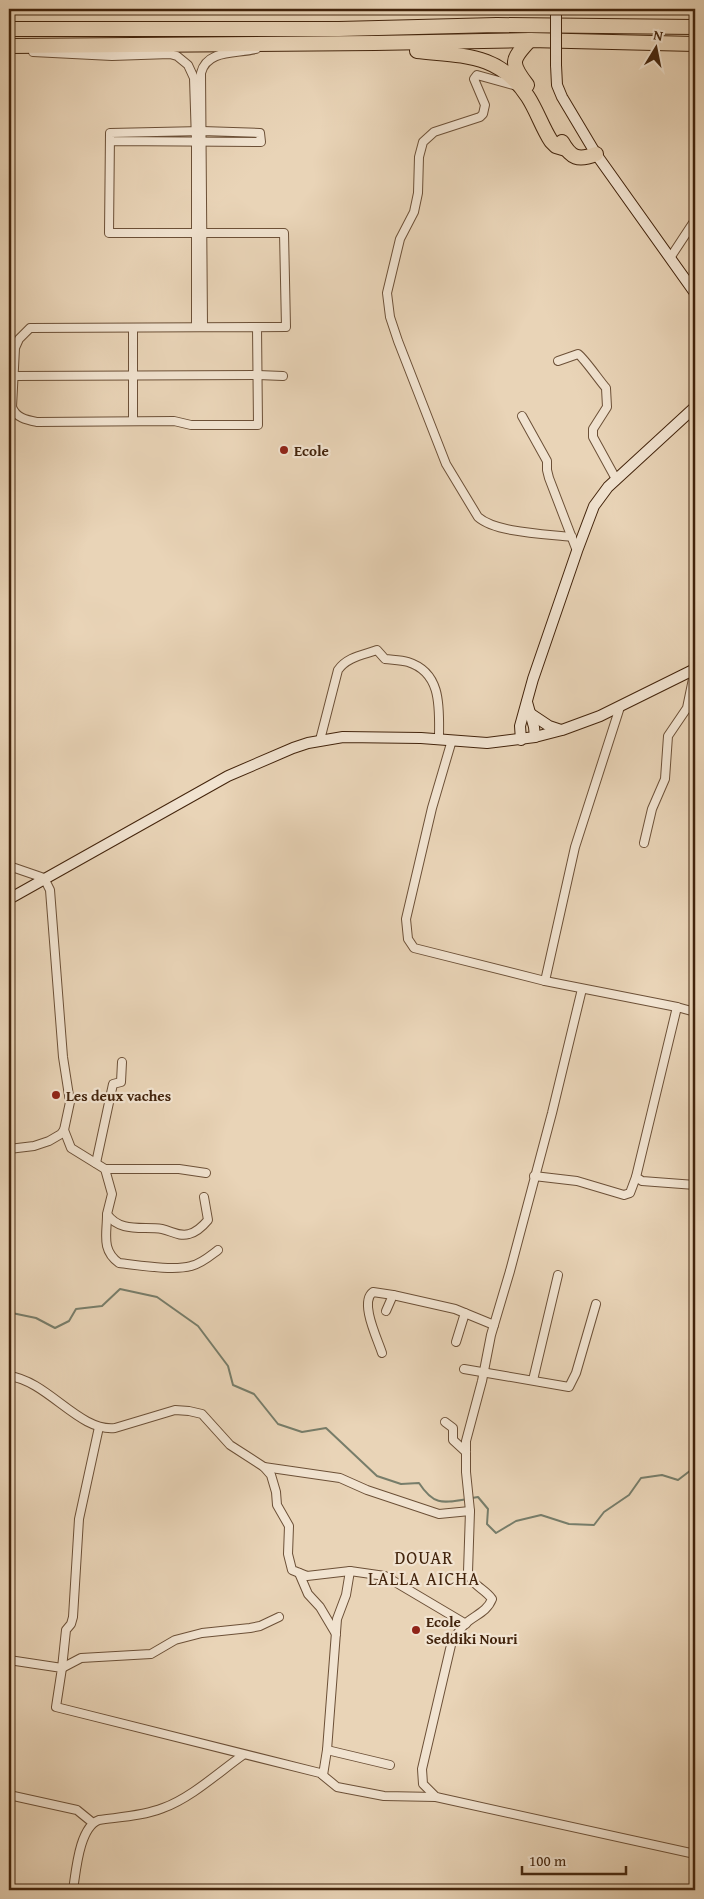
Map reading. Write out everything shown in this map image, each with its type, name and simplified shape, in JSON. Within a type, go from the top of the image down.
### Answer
[{"type":"highway","points":[[9,30],[339,29],[498,25],[695,28]]},
{"type":"highway","points":[[530,40],[516,56],[516,67],[566,149],[572,155],[580,158],[596,154]]},
{"type":"highway","points":[[9,47],[375,44],[530,40],[695,44]]},
{"type":"highway","points":[[375,44],[401,49],[468,55],[486,60],[502,69],[521,87],[551,141],[556,146],[566,149]]},
{"type":"main road","points":[[556,9],[556,65],[559,91],[596,154],[695,293]]},
{"type":"main road","points":[[521,740],[520,730],[526,716],[527,701],[533,679],[594,506],[600,496],[616,479],[695,407]]},
{"type":"main road","points":[[9,899],[228,776],[292,748],[320,740],[343,737],[439,738],[487,743],[521,740],[562,730],[620,707],[695,669]]},
{"type":"main road","points":[[526,716],[562,730]]},
{"type":"main road","points":[[526,716],[535,737]]},
{"type":"main road","points":[[506,742],[526,716]]},
{"type":"street","points":[[199,326],[198,234],[201,77],[204,65],[211,58],[223,54],[254,50],[269,44]]},
{"type":"street","points":[[9,47],[35,52],[90,55],[163,54],[177,56],[188,65],[194,78],[199,131]]},
{"type":"street","points":[[521,87],[477,75],[474,79],[485,105],[483,114],[480,117],[434,132],[423,142],[419,157],[418,193],[414,212],[400,238],[387,293],[390,318],[446,464],[478,517],[483,522],[496,527],[572,537]]},
{"type":"street","points":[[199,131],[260,133],[261,142],[110,137],[199,131]]},
{"type":"street","points":[[110,137],[109,234],[284,233],[286,327],[199,326],[30,328],[16,344],[12,407],[14,411],[23,418],[47,422],[174,421],[191,426],[258,425],[257,327]]},
{"type":"street","points":[[670,258],[695,220]]},
{"type":"street","points":[[133,328],[133,421]]},
{"type":"street","points":[[558,361],[578,354],[582,356],[596,378],[606,388],[607,407],[593,429],[593,437],[616,479]]},
{"type":"street","points":[[196,365],[196,375]]},
{"type":"street","points":[[13,376],[283,376]]},
{"type":"street","points":[[522,416],[547,461],[549,478],[577,551]]},
{"type":"street","points":[[320,740],[338,670],[343,664],[354,657],[377,650],[385,659],[407,662],[417,666],[432,682],[439,703],[439,738]]},
{"type":"street","points":[[644,843],[652,810],[665,779],[668,736],[687,708],[695,669]]},
{"type":"street","points":[[545,981],[576,847],[620,707]]},
{"type":"street","points":[[452,740],[432,808],[406,919],[408,939],[414,948],[545,981],[695,1012]]},
{"type":"street","points":[[9,866],[44,878],[50,890],[63,1057],[70,1102],[64,1130],[71,1148],[105,1169],[112,1194],[107,1214],[104,1241],[112,1258],[119,1263],[176,1267],[191,1266],[208,1258],[218,1250]]},
{"type":"street","points":[[436,1796],[423,1784],[422,1769],[451,1645],[456,1633],[485,1610],[492,1599],[476,1586],[470,1579],[468,1572],[470,1511],[466,1472],[466,1441],[494,1325],[552,1113],[582,989]]},
{"type":"street","points":[[534,1176],[577,1181],[624,1195],[630,1193],[636,1177],[677,1007]]},
{"type":"street","points":[[96,1162],[113,1084],[121,1082],[122,1062]]},
{"type":"street","points":[[9,1149],[34,1146],[49,1141],[64,1130]]},
{"type":"street","points":[[105,1169],[179,1169],[206,1172]]},
{"type":"street","points":[[636,1177],[642,1181],[695,1185]]},
{"type":"street","points":[[107,1214],[111,1221],[128,1228],[162,1229],[178,1235],[190,1234],[201,1228],[208,1220],[204,1197]]},
{"type":"street","points":[[533,1380],[558,1275]]},
{"type":"street","points":[[382,1353],[368,1309],[368,1300],[373,1292],[455,1309],[494,1325]]},
{"type":"street","points":[[386,1311],[393,1295]]},
{"type":"street","points":[[464,1369],[570,1387],[576,1373],[596,1304]]},
{"type":"street","points":[[456,1342],[465,1313]]},
{"type":"street","points":[[9,1376],[27,1380],[105,1429],[115,1428],[175,1410],[202,1414],[230,1445],[264,1467],[271,1475],[276,1492],[277,1505],[289,1526],[288,1554],[292,1570],[307,1576],[350,1570],[386,1576],[466,1624]]},
{"type":"street","points":[[446,1422],[453,1428],[453,1440],[466,1452]]},
{"type":"street","points":[[99,1427],[79,1519],[73,1617],[71,1624],[66,1630],[56,1707],[323,1775],[336,1787],[384,1796],[436,1796],[695,1854]]},
{"type":"street","points":[[264,1467],[340,1478],[367,1490],[439,1514],[470,1511]]},
{"type":"street","points":[[323,1775],[327,1750],[337,1620],[346,1595],[350,1570]]},
{"type":"street","points":[[300,1573],[308,1594],[320,1607],[336,1634]]},
{"type":"street","points":[[9,1660],[62,1668],[81,1658],[151,1654],[175,1640],[202,1633],[260,1626],[279,1617]]},
{"type":"street","points":[[327,1750],[390,1765]]},
{"type":"street","points":[[73,1890],[80,1850],[87,1830],[93,1823],[99,1820],[154,1812],[168,1806],[184,1798],[243,1754]]},
{"type":"street","points":[[9,1795],[77,1810],[93,1823]]},
{"type":"waterway","points":[[9,1310],[12,1313],[36,1318],[55,1328],[69,1321],[76,1309],[102,1306],[120,1289],[157,1297],[198,1326],[228,1366],[233,1385],[254,1394],[278,1424],[302,1432],[326,1428],[377,1476],[401,1484],[419,1483],[429,1496],[440,1501],[467,1499]]},
{"type":"waterway","points":[[472,1498],[478,1497],[488,1509],[487,1524],[496,1533],[516,1521],[541,1515],[569,1524],[594,1525],[604,1512],[629,1495],[641,1478],[662,1475],[678,1480],[695,1467]]},
{"type":"place","name":"Ecole","points":[[284,450]]},
{"type":"place","name":"Les deux vaches","points":[[56,1095]]},
{"type":"place","name":"Ecole Seddiki Nouri","points":[[416,1630]]},
{"type":"district","name":"DOUAR LALLA AICHA","points":[[424,1567]]}]
